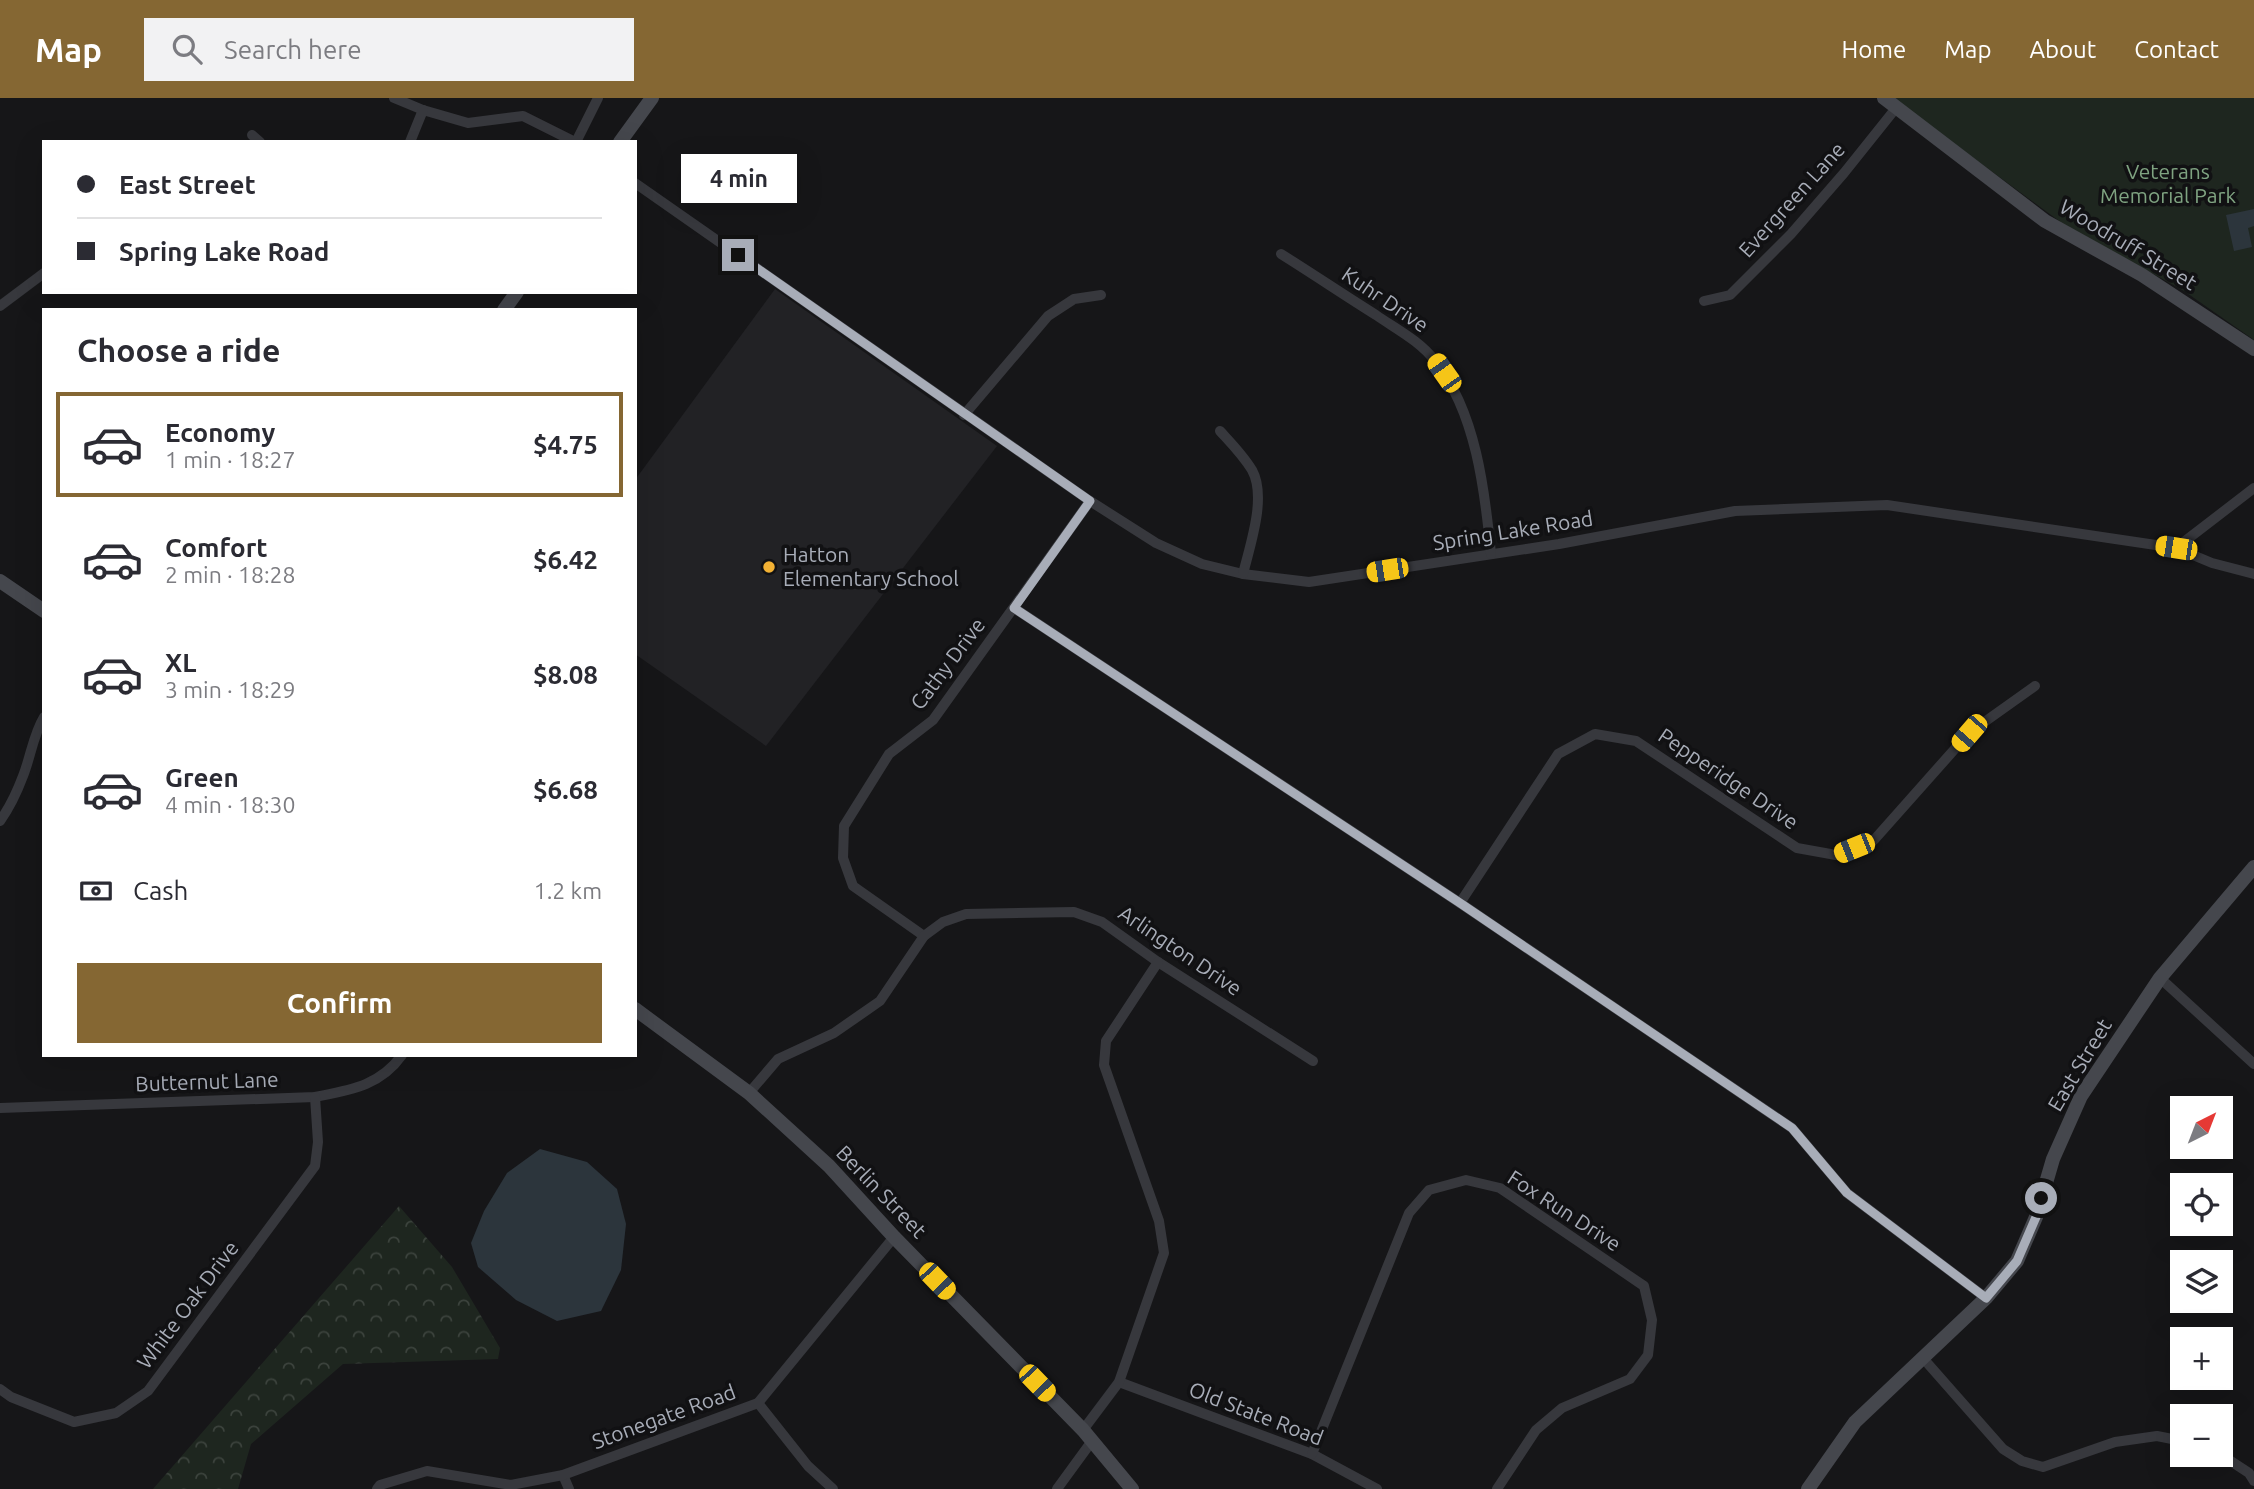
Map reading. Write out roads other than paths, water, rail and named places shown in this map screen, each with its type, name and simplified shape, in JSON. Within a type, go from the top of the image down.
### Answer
[{"type":"street","points":[[394,98],[468,123],[523,116],[558,138]]},
{"type":"street","points":[[576,140],[598,98]]},
{"type":"street","points":[[621,140],[652,98]]},
{"type":"street","name":"Woodruff Street","points":[[1884,98],[2045,221],[2142,275],[2254,349]]},
{"type":"street","name":"Evergreen Lane","points":[[1704,301],[1730,295],[1791,234],[1896,108]]},
{"type":"street","points":[[411,140],[423,110]]},
{"type":"street","name":"Spring Lake Road","points":[[637,184],[1090,501],[1156,543],[1202,564],[1243,574],[1309,582],[1735,512],[1887,505],[2176,548],[2212,563],[2254,574]]},
{"type":"street","name":"Kuhr Drive","points":[[1281,254],[1412,339],[1434,359],[1453,387],[1474,444],[1486,491],[1492,554]]},
{"type":"street","points":[[0,306],[42,274]]},
{"type":"street","points":[[505,308],[515,294]]},
{"type":"street","points":[[964,415],[1048,316],[1074,299],[1101,295]]},
{"type":"street","points":[[1220,431],[1254,472],[1259,498],[1243,574]]},
{"type":"street","points":[[2176,548],[2254,488]]},
{"type":"street","name":"Cathy Drive","points":[[924,936],[853,886],[843,858],[844,826],[889,754],[933,720],[1090,501]]},
{"type":"street","points":[[0,581],[42,610]]},
{"type":"street","points":[[1014,608],[1460,903],[1792,1128],[1847,1193],[1986,1298]]},
{"type":"street","name":"Pepperidge Drive","points":[[1460,903],[1558,754],[1595,734],[1636,741],[1797,848],[1836,855],[1874,840],[1969,733],[2035,686]]},
{"type":"street","points":[[0,821],[23,776],[42,720]]},
{"type":"street","name":"East Street","points":[[1808,1489],[1855,1422],[1986,1298],[2017,1261],[2036,1217],[2053,1159],[2081,1096],[2160,978],[2254,867]]},
{"type":"street","name":"Arlington Drive","points":[[749,1093],[778,1059],[834,1033],[880,1001],[924,936],[943,922],[966,914],[1074,912],[1102,922],[1158,962],[1313,1061]]},
{"type":"street","points":[[1057,1489],[1119,1382],[1164,1254],[1159,1221],[1104,1065],[1106,1041],[1158,962]]},
{"type":"street","points":[[2160,978],[2254,1064]]},
{"type":"street","name":"Berlin Street","points":[[637,1010],[749,1093],[829,1166],[1087,1436],[1132,1489]]},
{"type":"street","name":"Butternut Lane","points":[[0,1108],[315,1097],[359,1088],[392,1070],[401,1057]]},
{"type":"street","name":"White Oak Drive","points":[[0,1389],[11,1397],[74,1422],[116,1413],[148,1391],[315,1166],[318,1142],[315,1097]]},
{"type":"street","name":"Fox Run Drive","points":[[1312,1454],[1409,1213],[1429,1190],[1466,1180],[1500,1188],[1644,1286],[1653,1320],[1648,1355],[1630,1379],[1562,1408],[1536,1430],[1497,1489]]},
{"type":"street","name":"Stonegate Road","points":[[377,1489],[380,1485],[427,1471],[512,1485],[563,1475],[758,1403],[894,1237]]},
{"type":"street","points":[[1922,1357],[2003,1449],[2022,1461],[2043,1467],[2115,1442],[2157,1436],[2170,1439]]},
{"type":"street","name":"Old State Road","points":[[1119,1382],[1312,1454],[1377,1489]]},
{"type":"street","points":[[758,1403],[808,1466],[833,1489]]},
{"type":"street","points":[[2233,1463],[2249,1473],[2254,1481]]},
{"type":"street","points":[[563,1475],[569,1489]]},
{"type":"place","name":"Hatton Elementary School","points":[[769,567]]},
{"type":"park label","name":"Veterans Memorial Park","points":[[2168,184]]}]
